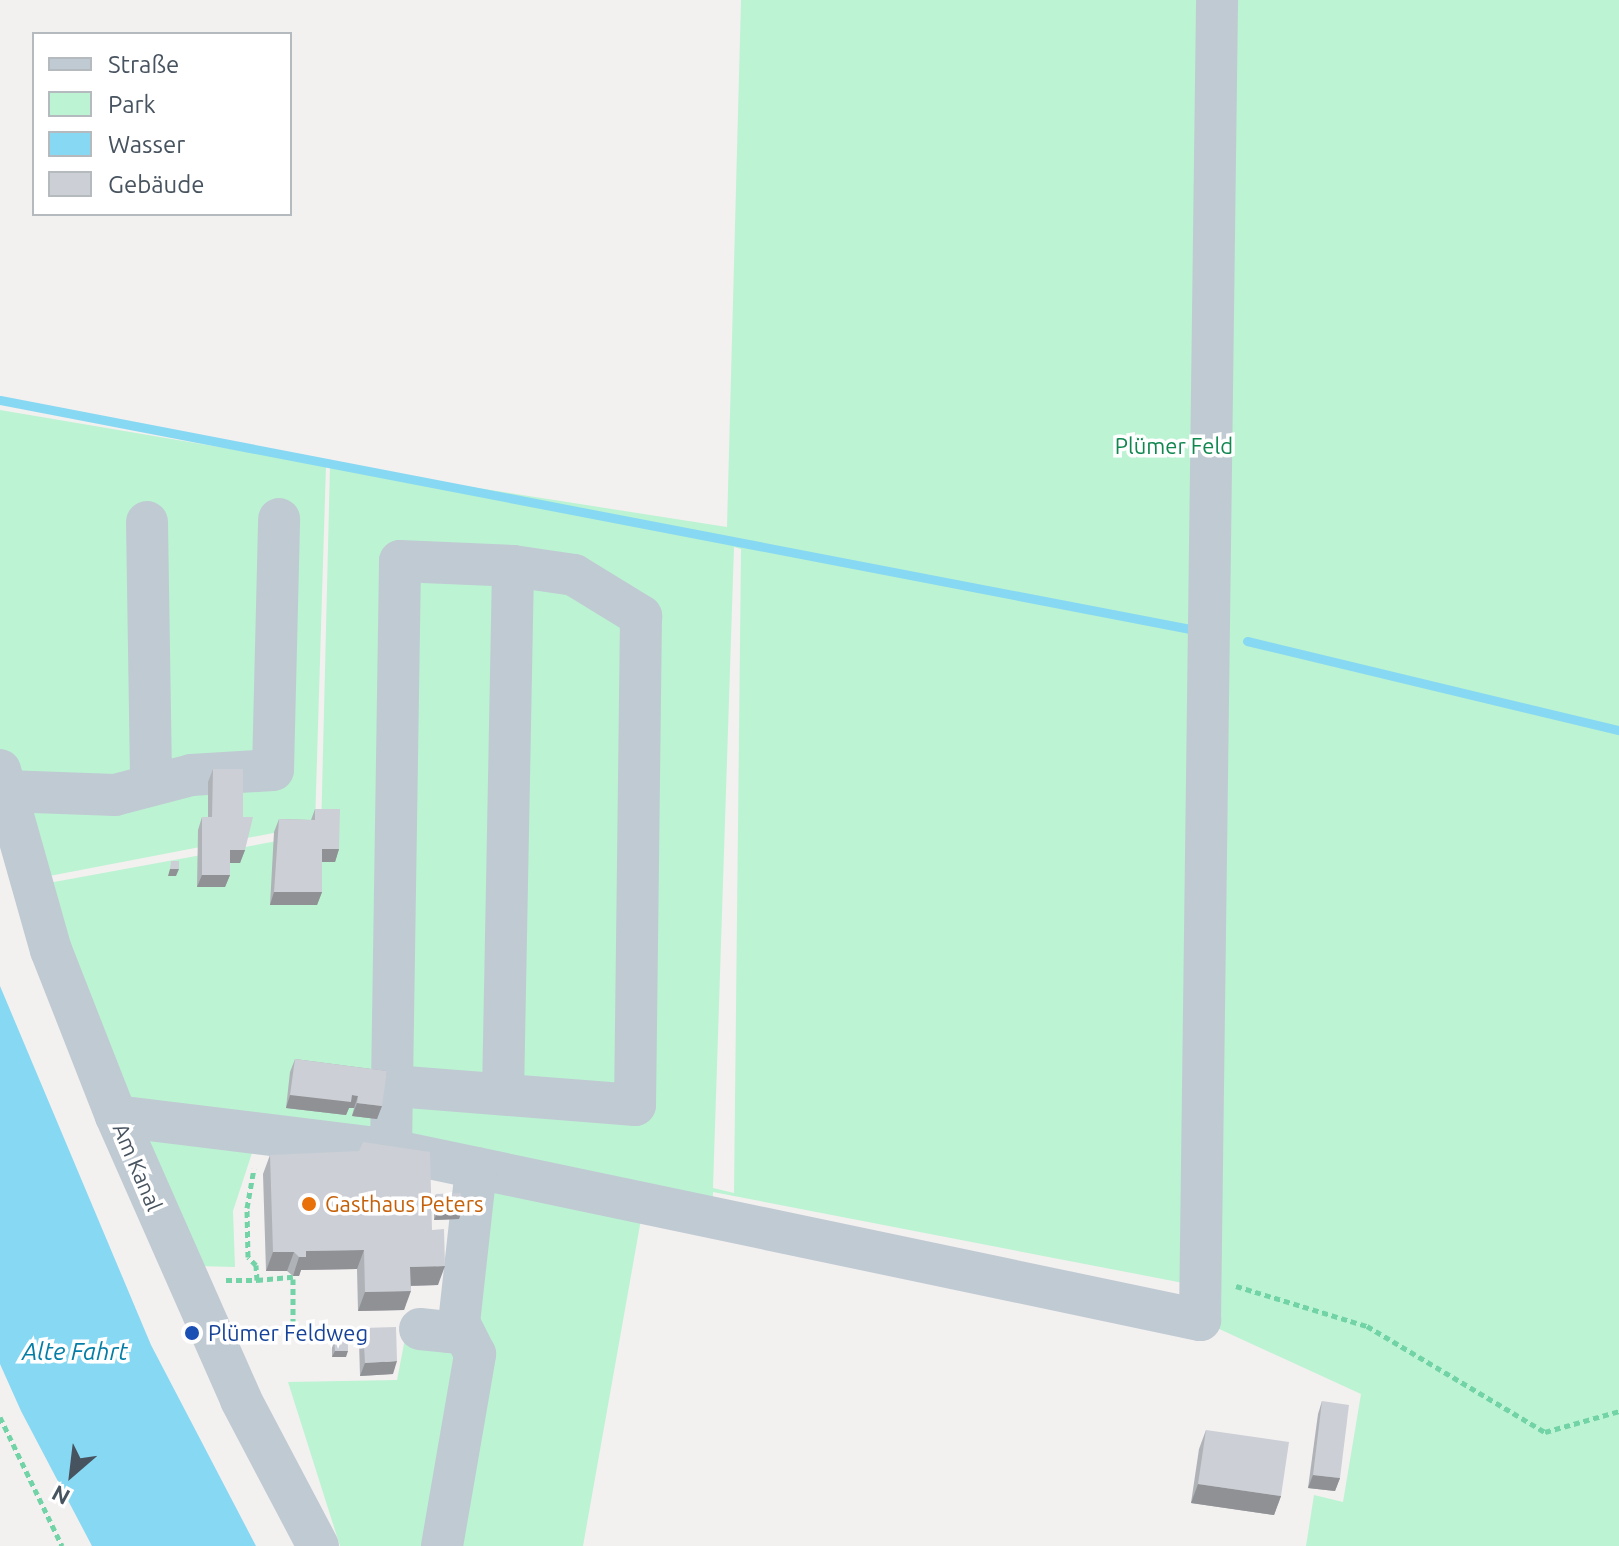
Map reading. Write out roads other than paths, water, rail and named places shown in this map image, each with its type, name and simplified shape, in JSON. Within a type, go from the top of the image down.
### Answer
[{"type":"street","points":[[116,1116],[391,1150],[1200,1320],[1217,0]]},
{"type":"street","points":[[3,780],[115,795],[191,775],[273,770],[279,519]]},
{"type":"street","points":[[147,522],[151,785]]},
{"type":"street","points":[[391,1150],[400,561],[513,566],[574,575],[641,616],[635,1105],[393,1086]]},
{"type":"street","points":[[503,1094],[513,566]]},
{"type":"street","name":"Am Kanal","points":[[3,780],[51,950],[116,1116],[188,1285],[318,1546]]},
{"type":"street","points":[[442,1546],[475,1354],[439,1326],[476,1168]]},
{"type":"water","name":"Alte Fahrt","points":[[0,986],[151,1345],[256,1546],[92,1546],[21,1411],[0,1364]]},
{"type":"waterway","points":[[0,400],[1190,629]]},
{"type":"waterway","points":[[1247,641],[1619,730]]},
{"type":"place","name":"Gasthaus Peters","points":[[309,1204]]},
{"type":"place","name":"Plümer Feldweg","points":[[192,1333]]},
{"type":"park label","name":"Plümer Feld","points":[[1174,446]]}]
